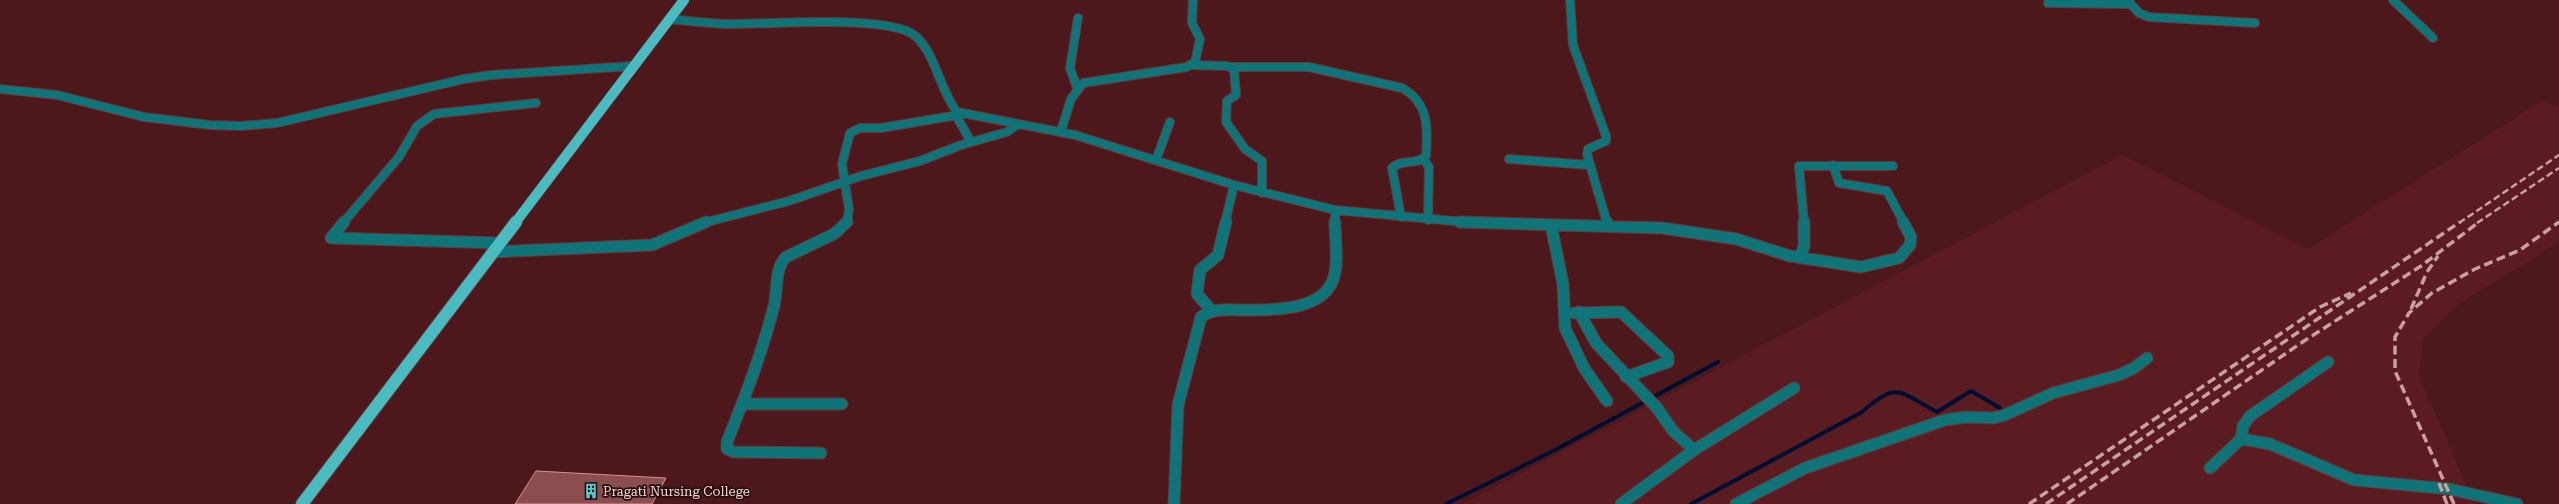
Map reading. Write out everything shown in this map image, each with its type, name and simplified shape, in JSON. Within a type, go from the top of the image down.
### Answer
[{"type":"highway","points":[[302,504],[684,0]]},
{"type":"street","points":[[1192,65],[1196,62],[1200,45],[1200,39],[1191,20],[1193,0]]},
{"type":"street","points":[[1570,0],[1573,45],[1606,136],[1606,140],[1603,144],[1588,149],[1589,165],[1608,226]]},
{"type":"street","points":[[2393,0],[2432,38]]},
{"type":"street","points":[[2048,3],[2129,2],[2139,13],[2149,17],[2255,23]]},
{"type":"street","points":[[1077,88],[1070,68],[1078,18]]},
{"type":"street","points":[[669,19],[724,24],[855,24],[892,26],[905,30],[921,43],[954,109],[961,115],[972,142]]},
{"type":"street","points":[[1061,131],[1070,102],[1077,88],[1091,81],[1192,65],[1232,67],[1309,67],[1408,90],[1428,119],[1424,160],[1429,167],[1427,190],[1428,220]]},
{"type":"street","points":[[0,89],[57,95],[103,105],[144,117],[210,125],[241,126],[277,123],[360,104],[427,86],[491,75],[633,66]]},
{"type":"street","points":[[1232,67],[1236,92],[1227,102],[1226,122],[1245,149],[1262,161],[1262,193]]},
{"type":"street","points":[[499,243],[331,238],[399,157],[417,126],[434,114],[536,103]]},
{"type":"street","points":[[821,453],[734,452],[728,449],[727,442],[743,404],[776,300],[780,263],[786,257],[834,234],[847,223],[850,211],[843,182],[842,151],[850,132],[854,130],[961,115],[1061,131],[1234,185],[1335,210],[1428,220],[1608,226],[1700,232],[1736,239],[1800,258],[1852,267],[1868,267],[1899,258],[1910,245],[1908,229],[1890,194],[1880,188],[1839,183],[1833,165]]},
{"type":"street","points":[[1156,160],[1170,122]]},
{"type":"street","points":[[492,252],[652,245],[702,223],[789,202],[843,182],[920,161],[972,142],[1007,132],[1018,124]]},
{"type":"street","points":[[1401,217],[1392,168],[1399,162],[1424,160]]},
{"type":"street","points":[[1508,160],[1589,165]]},
{"type":"street","points":[[1800,258],[1804,247],[1804,211],[1799,166],[1893,166]]},
{"type":"street","points":[[1212,311],[1197,294],[1200,270],[1218,255],[1234,185]]},
{"type":"street","points":[[1174,504],[1181,391],[1201,317],[1212,311],[1294,308],[1311,302],[1325,292],[1333,280],[1335,210]]},
{"type":"street","points":[[1551,225],[1559,257],[1566,313],[1565,328],[1579,358],[1607,401]]},
{"type":"street","points":[[1566,313],[1616,311],[1626,314],[1668,356],[1668,362],[1626,377]]},
{"type":"street","points":[[1579,312],[1592,337],[1626,377],[1647,398],[1673,431],[1694,450]]},
{"type":"street","points":[[1736,504],[1805,468],[1945,420],[1966,417],[1993,418],[2005,415],[2052,393],[2119,375],[2134,368],[2147,358]]},
{"type":"street","points":[[2210,468],[2240,439],[2243,426],[2250,416],[2273,398],[2328,362]]},
{"type":"street","points":[[1621,504],[1694,450],[1794,388]]},
{"type":"street","points":[[743,404],[842,404]]},
{"type":"street","points":[[2240,439],[2253,439],[2283,448],[2354,480],[2394,486],[2447,489],[2516,504]]},
{"type":"shaded area","points":[[2542,101],[2559,107],[2559,240],[2533,259],[2457,305],[2423,339],[2419,376],[2475,504],[1463,504],[2122,155],[2308,249]]},
{"type":"building","name":"Pragati Nursing College","points":[[536,471],[666,478],[652,504],[515,504]]},
{"type":"waterway","points":[[1446,504],[1555,450],[1718,362]]},
{"type":"waterway","points":[[1691,504],[1862,412],[1874,402],[1892,393],[1899,392],[1937,412],[1971,391],[2000,408]]},
{"type":"railway","points":[[2459,223],[2559,155]]},
{"type":"railway","points":[[2477,223],[2559,168]]},
{"type":"railway","points":[[2046,504],[2460,222]]},
{"type":"railway","points":[[2067,504],[2304,341],[2421,266],[2479,222]]},
{"type":"railway","points":[[2454,504],[2395,371],[2395,337],[2409,313],[2432,293],[2475,269],[2520,250],[2559,222],[2557,223]]},
{"type":"railway","points":[[2411,309],[2427,272],[2438,256]]},
{"type":"railway","points":[[2029,504],[2320,307],[2351,293]]},
{"type":"railway","points":[[2439,483],[2447,504]]},
{"type":"place","name":"Pragati Nursing College","points":[[591,491]]}]
